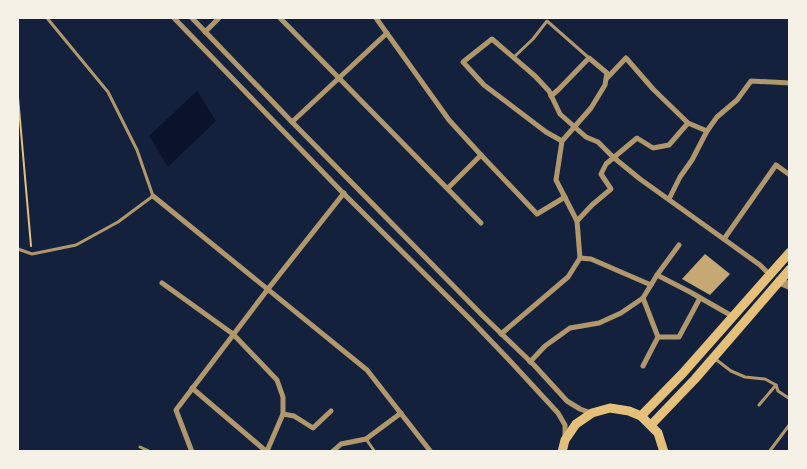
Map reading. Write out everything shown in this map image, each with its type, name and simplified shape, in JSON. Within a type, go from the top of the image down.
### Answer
[{"type":"main road","points":[[641,416],[683,373],[790,252]]},
{"type":"main road","points":[[650,425],[714,357],[790,269]]},
{"type":"main road","points":[[562,452],[565,440],[576,424],[592,413],[610,408],[629,411],[641,416],[658,433],[664,452]]},
{"type":"street","points":[[174,18],[470,319],[558,413],[564,425],[565,440]]},
{"type":"street","points":[[192,18],[567,401],[580,410],[592,413]]},
{"type":"street","points":[[206,32],[219,18]]},
{"type":"street","points":[[280,18],[481,223]]},
{"type":"street","points":[[376,18],[449,120],[481,156],[538,214],[565,197]]},
{"type":"street","points":[[292,122],[387,33]]},
{"type":"street","points":[[562,140],[546,132],[484,85],[463,62],[492,40],[549,91],[560,114],[586,137],[598,142],[613,158],[640,179],[760,265],[769,274]]},
{"type":"street","points":[[501,334],[568,277],[580,258],[577,221],[556,180],[562,140],[591,108],[605,85],[607,73],[589,58],[551,96]]},
{"type":"street","points":[[606,78],[626,58],[688,123],[707,131]]},
{"type":"street","points":[[669,198],[707,131],[717,117],[737,100],[751,81],[790,83]]},
{"type":"street","points":[[577,221],[611,189],[602,174],[606,164],[637,138],[653,148],[669,145],[688,123]]},
{"type":"street","points":[[448,188],[481,156]]},
{"type":"street","points":[[724,239],[776,165],[790,175]]},
{"type":"street","points":[[192,452],[176,410],[344,193]]},
{"type":"street","points":[[153,196],[367,370],[431,452]]},
{"type":"street","points":[[530,362],[545,346],[570,328],[599,323],[621,313],[643,298],[656,275],[679,244]]},
{"type":"street","points":[[580,258],[592,259],[651,285]]},
{"type":"street","points":[[656,275],[732,316]]},
{"type":"street","points":[[779,281],[790,286]]},
{"type":"street","points":[[162,283],[233,334],[277,380],[282,397],[283,414],[267,451],[192,388]]},
{"type":"street","points":[[643,298],[658,337],[643,366]]},
{"type":"street","points":[[658,337],[679,337],[700,298]]},
{"type":"street","points":[[283,414],[294,416],[313,428],[331,411]]},
{"type":"street","points":[[332,452],[341,444],[366,439],[401,413]]},
{"type":"lane","points":[[18,249],[32,254],[76,245],[118,222],[153,196],[137,150],[108,92],[47,18]]},
{"type":"lane","points":[[513,58],[533,40],[547,21],[589,58]]},
{"type":"lane","points":[[714,357],[731,370],[745,377],[764,379],[776,385],[778,391],[790,399]]},
{"type":"lane","points":[[759,405],[776,385]]},
{"type":"lane","points":[[769,452],[790,424]]},
{"type":"lane","points":[[366,439],[375,452]]},
{"type":"lane","points":[[140,447],[151,452]]},
{"type":"path","points":[[18,97],[32,254]]},
{"type":"water","points":[[197,91],[216,121],[168,167],[149,136]]},
{"type":"building","points":[[705,254],[730,274],[710,295],[682,279]]}]
